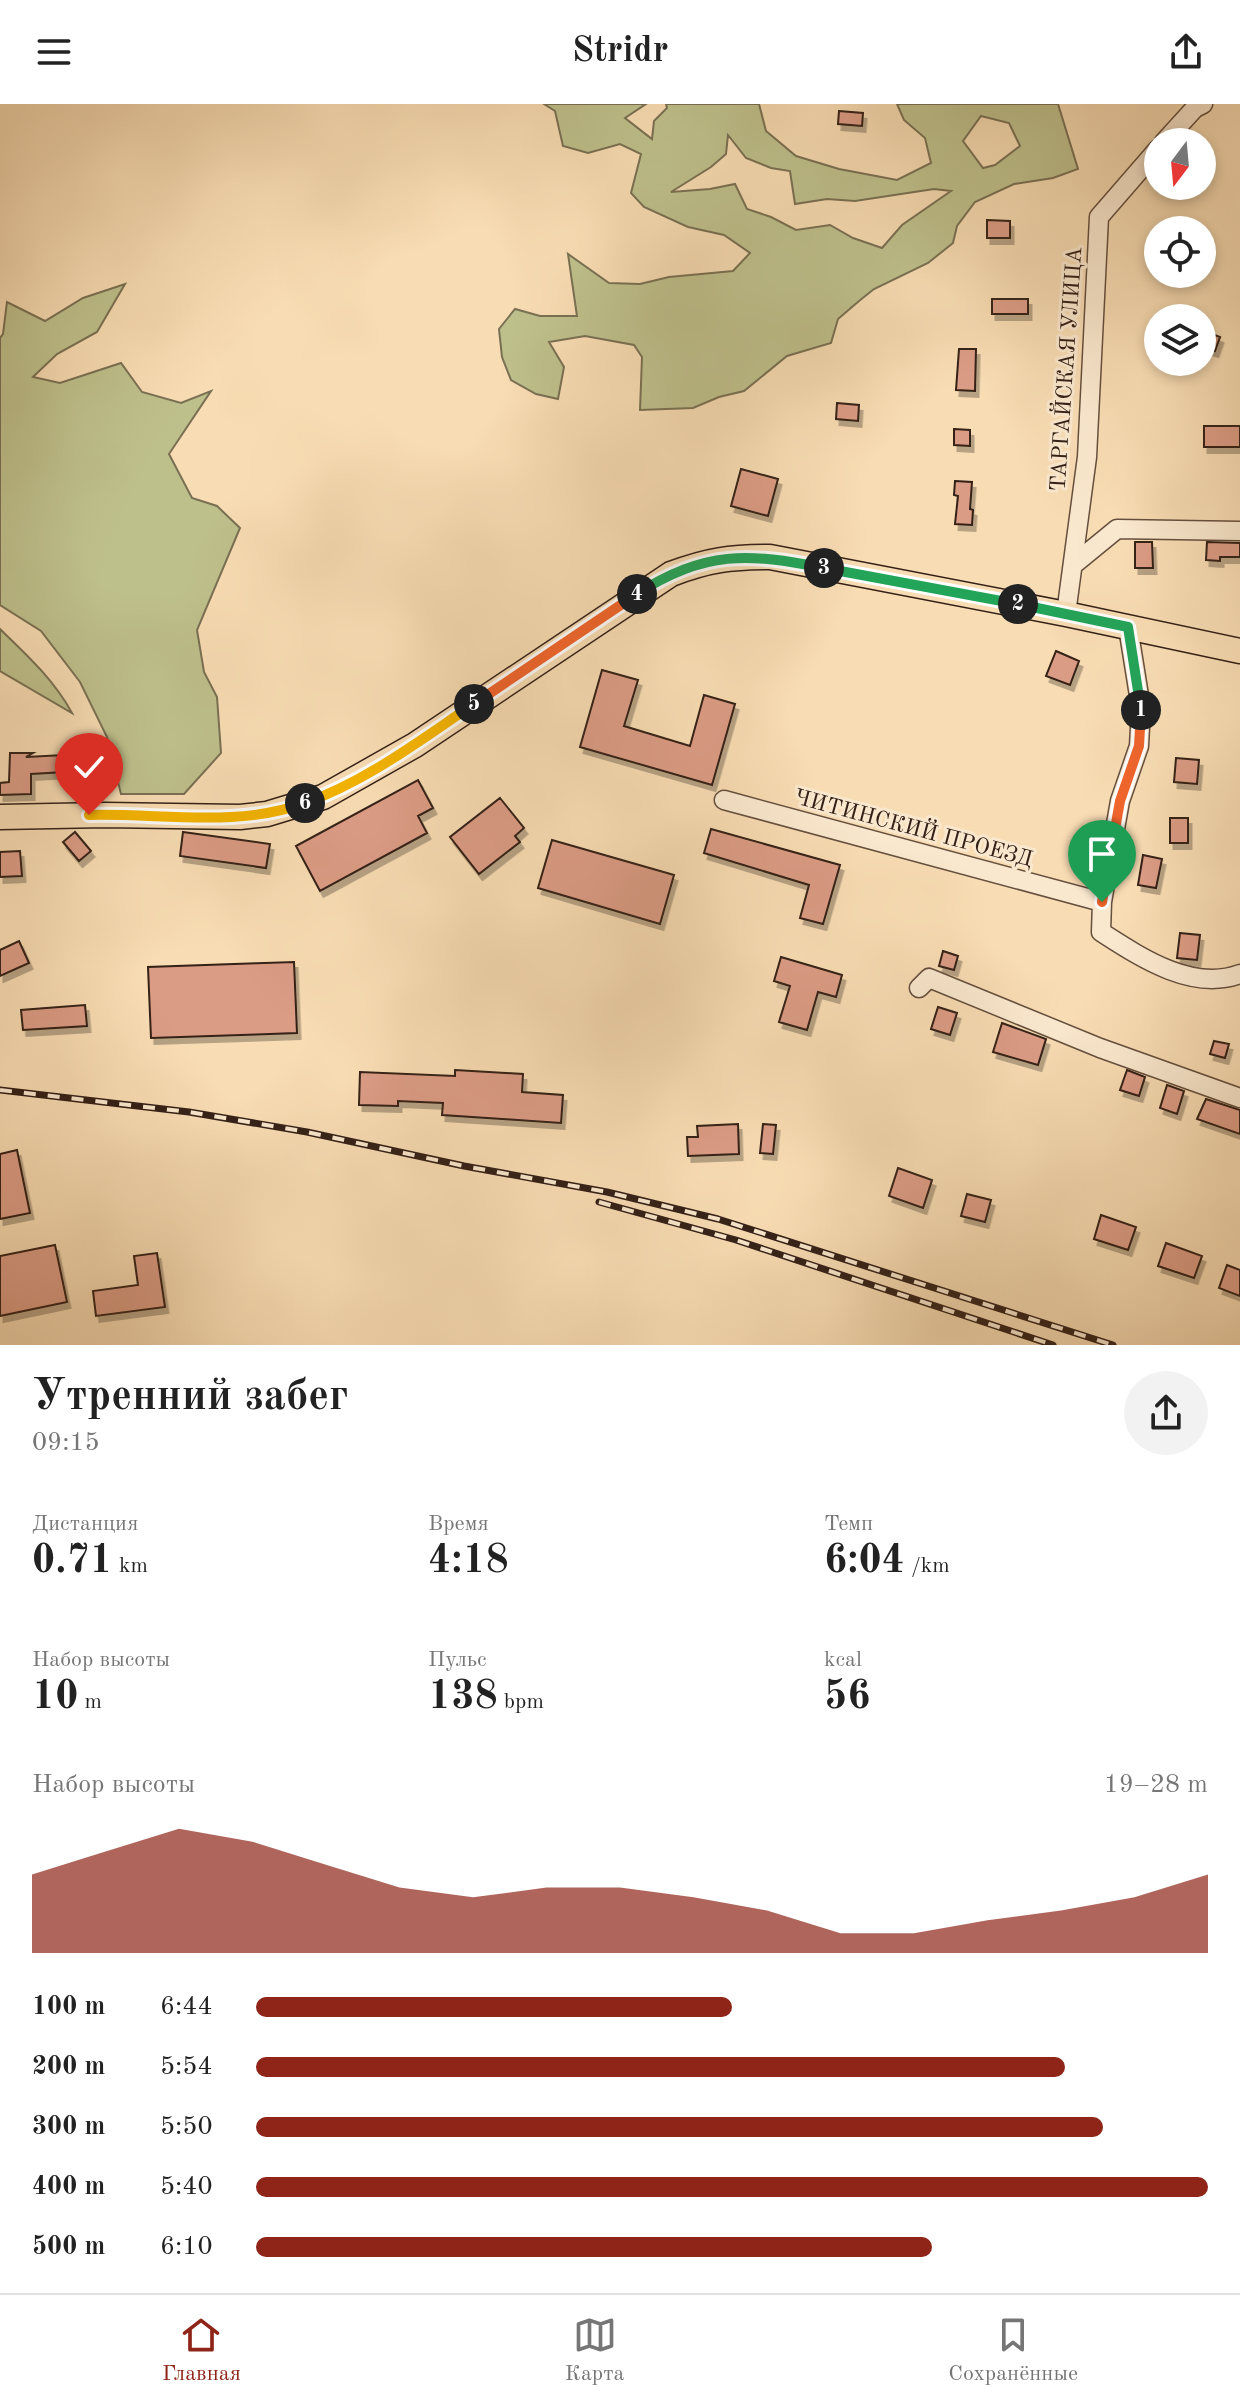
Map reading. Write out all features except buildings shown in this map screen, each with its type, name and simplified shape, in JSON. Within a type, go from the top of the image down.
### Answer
[{"type":"main road","points":[[0,817],[240,817],[267,814],[323,797],[415,745],[652,584],[703,562],[734,557],[770,557],[1240,651]]},
{"type":"street","points":[[1177,128],[1195,108],[1203,104]]},
{"type":"street","name":"ТАРГАЙСКАЯ УЛИЦА","points":[[1066,614],[1087,457],[1099,217],[1144,165]]},
{"type":"street","points":[[1073,565],[1117,529],[1240,531]]},
{"type":"street","points":[[1128,627],[1141,708],[1139,746],[1120,801],[1102,902],[1101,932],[1140,957],[1192,978],[1228,979],[1240,974]]},
{"type":"street","name":"ЧИТИНСКИЙ ПРОЕЗД","points":[[724,800],[1102,902]]},
{"type":"street","points":[[919,988],[929,978],[1100,1048],[1240,1098]]},
{"type":"green space","points":[[544,104],[646,104],[625,118],[652,139],[654,121],[667,108],[666,104],[759,104],[766,131],[796,156],[839,169],[897,180],[931,163],[925,138],[904,120],[897,104],[1058,104],[1078,169],[1053,178],[1014,184],[975,202],[957,226],[953,243],[928,263],[874,289],[859,301],[838,319],[831,343],[787,356],[744,391],[693,408],[640,410],[642,357],[634,345],[585,336],[549,342],[564,367],[558,399],[536,394],[511,380],[502,357],[499,329],[515,309],[540,316],[577,316],[568,254],[609,283],[640,284],[669,277],[733,271],[750,253],[724,235],[688,227],[644,207],[631,193],[641,154],[620,144],[588,153],[563,146],[555,111]],"holes":[[[981,116],[1009,123],[1020,146],[995,165],[983,168],[963,141]],[[728,135],[746,158],[771,168],[790,171],[795,204],[827,199],[855,201],[934,189],[951,191],[902,225],[882,248],[853,238],[830,225],[796,230],[747,209],[735,184],[671,192],[726,154]]]},
{"type":"green space","points":[[125,284],[97,332],[57,354],[33,377],[60,383],[121,363],[142,392],[181,403],[211,391],[169,454],[192,498],[217,506],[240,528],[197,630],[204,672],[217,697],[221,753],[184,794],[121,794],[107,737],[80,682],[41,631],[0,605],[0,338],[7,302],[45,321],[83,298]]},
{"type":"green space","points":[[0,629],[48,679],[72,713],[0,671]]},
{"type":"railway","points":[[0,1090],[189,1112],[307,1132],[464,1166],[607,1192],[718,1219],[1113,1345]]},
{"type":"railway","points":[[599,1202],[736,1240],[1053,1345]]},
{"type":"route","points":[[89,815],[240,817],[267,814],[323,797],[415,745],[652,584],[703,562],[734,557],[770,557],[1128,627],[1141,708],[1139,746],[1120,801],[1102,902]]}]
